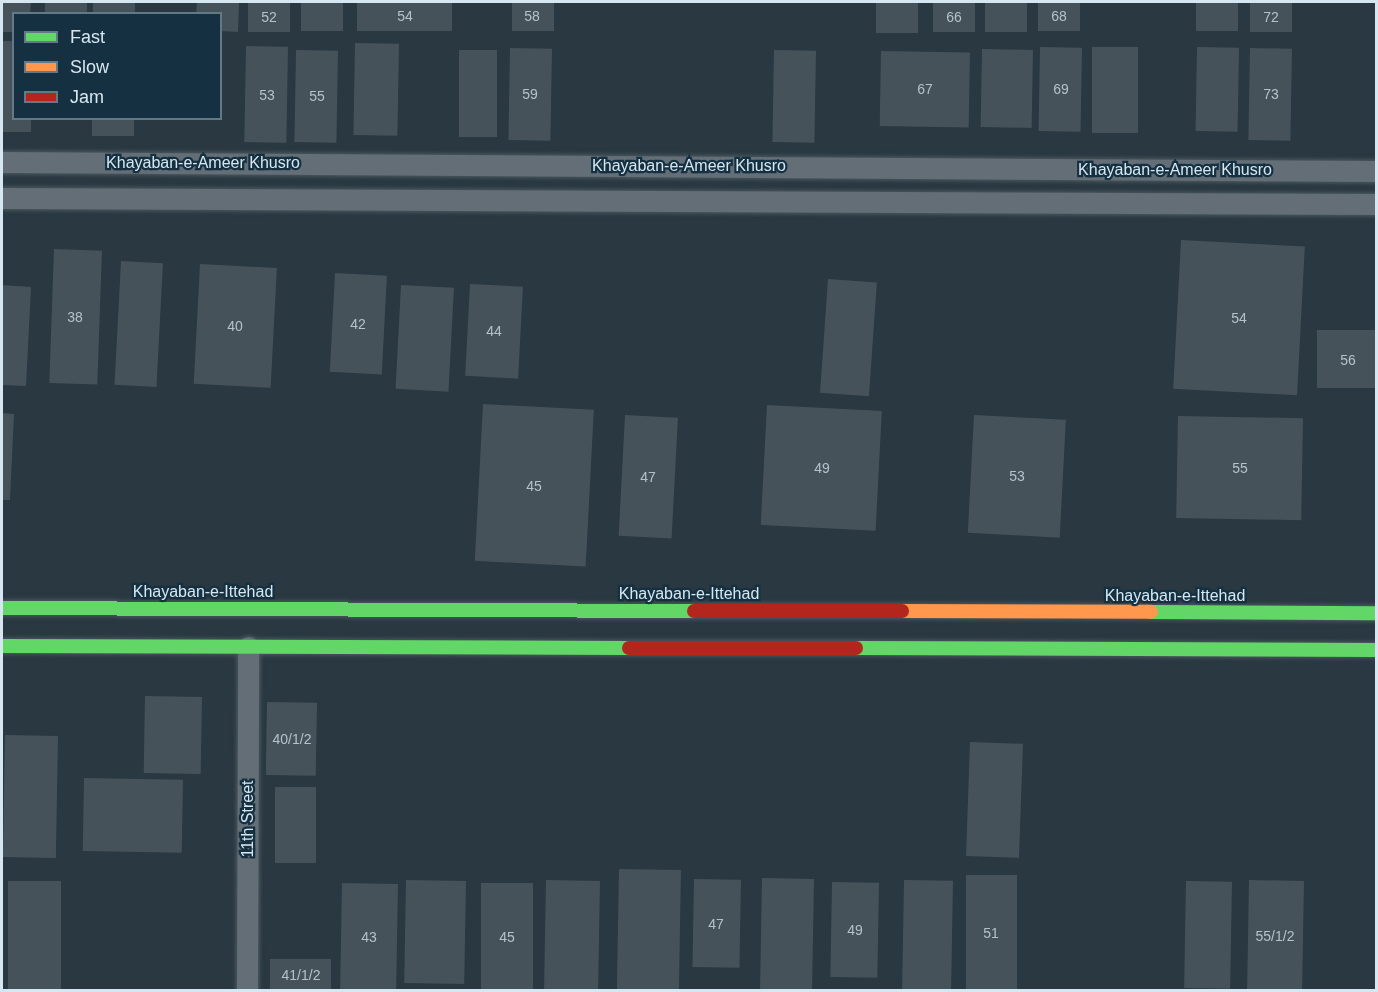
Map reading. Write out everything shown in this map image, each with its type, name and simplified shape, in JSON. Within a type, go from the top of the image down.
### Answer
[{"type":"main road","name":"Khayaban-e-Ittehad","points":[[2,608],[1377,613]]},
{"type":"main road","points":[[2,646],[1377,650]]},
{"type":"street","name":"Khayaban-e-Ameer Khusro","points":[[2,162],[1377,171]]},
{"type":"street","points":[[182,162],[192,169],[197,180],[194,192],[185,199]]},
{"type":"street","points":[[230,163],[223,177],[230,199]]},
{"type":"street","name":"Khayaban-e-Ameer Khusro","points":[[2,198],[1377,204]]},
{"type":"street","name":"11th Street","points":[[247,990],[248,647]]},
{"type":"building","points":[[2,2],[31,2],[30,12],[12,12],[12,32],[2,32]]},
{"type":"building","points":[[45,2],[87,2],[87,12],[45,12]]},
{"type":"building","points":[[93,2],[135,2],[135,12],[93,12]]},
{"type":"building","points":[[197,2],[239,2],[238,32],[222,31],[222,12],[196,12]]},
{"type":"building","points":[[248,2],[290,2],[290,32],[248,32]]},
{"type":"building","points":[[301,2],[343,2],[343,31],[301,31]]},
{"type":"building","points":[[357,2],[452,2],[452,31],[357,31]]},
{"type":"building","points":[[512,2],[554,2],[554,31],[512,31]]},
{"type":"building","points":[[876,2],[918,2],[918,33],[876,33]]},
{"type":"building","points":[[933,2],[975,2],[975,32],[933,32]]},
{"type":"building","points":[[985,2],[1027,2],[1027,32],[985,32]]},
{"type":"building","points":[[1038,2],[1080,2],[1080,31],[1038,31]]},
{"type":"building","points":[[1196,2],[1238,2],[1238,31],[1196,31]]},
{"type":"building","points":[[1250,2],[1292,2],[1292,32],[1250,32]]},
{"type":"building","points":[[2,41],[12,41],[12,120],[31,120],[31,132],[2,132]]},
{"type":"building","points":[[355,43],[399,44],[397,136],[353,135]]},
{"type":"building","points":[[246,46],[288,47],[286,143],[244,142]]},
{"type":"building","points":[[1040,47],[1082,48],[1081,132],[1039,131]]},
{"type":"building","points":[[1092,47],[1138,47],[1138,133],[1092,133]]},
{"type":"building","points":[[1197,47],[1239,48],[1238,132],[1196,131]]},
{"type":"building","points":[[510,48],[552,49],[550,141],[508,140]]},
{"type":"building","points":[[1250,48],[1292,49],[1290,141],[1248,140]]},
{"type":"building","points":[[982,49],[1033,50],[1032,128],[981,127]]},
{"type":"building","points":[[296,50],[338,51],[336,143],[294,142]]},
{"type":"building","points":[[459,50],[497,50],[497,137],[459,137]]},
{"type":"building","points":[[774,50],[816,51],[814,143],[772,142]]},
{"type":"building","points":[[881,51],[970,53],[969,128],[880,126]]},
{"type":"building","points":[[92,120],[134,120],[134,136],[92,136]]},
{"type":"building","points":[[1181,240],[1305,246],[1297,395],[1173,389]]},
{"type":"building","points":[[54,249],[102,251],[97,385],[49,383]]},
{"type":"building","points":[[121,261],[163,263],[156,387],[115,385]]},
{"type":"building","points":[[200,264],[277,268],[271,388],[194,384]]},
{"type":"building","points":[[335,273],[387,276],[382,375],[330,372]]},
{"type":"building","points":[[828,279],[877,282],[869,396],[820,393]]},
{"type":"building","points":[[470,284],[523,287],[518,379],[465,376]]},
{"type":"building","points":[[2,285],[31,287],[26,386],[2,385]]},
{"type":"building","points":[[401,285],[454,288],[448,392],[396,389]]},
{"type":"building","points":[[1317,330],[1376,330],[1376,388],[1317,388]]},
{"type":"building","points":[[483,404],[594,410],[586,567],[475,561]]},
{"type":"building","points":[[767,405],[882,411],[876,531],[761,525]]},
{"type":"building","points":[[2,413],[14,414],[10,500],[2,500]]},
{"type":"building","points":[[625,415],[678,418],[672,539],[619,536]]},
{"type":"building","points":[[974,415],[1066,420],[1060,538],[968,533]]},
{"type":"building","points":[[1178,416],[1303,418],[1301,520],[1176,518]]},
{"type":"building","points":[[145,696],[202,697],[201,774],[144,773]]},
{"type":"building","points":[[267,702],[317,703],[316,776],[266,775]]},
{"type":"building","points":[[5,735],[58,736],[56,858],[3,857]]},
{"type":"building","points":[[970,742],[1023,744],[1019,858],[966,856]]},
{"type":"building","points":[[84,778],[183,780],[182,853],[83,851]]},
{"type":"building","points":[[275,787],[316,787],[316,863],[275,863]]},
{"type":"building","points":[[619,869],[681,870],[679,990],[617,990]]},
{"type":"building","points":[[966,875],[1017,875],[1017,990],[966,990]]},
{"type":"building","points":[[762,878],[814,879],[812,990],[760,990]]},
{"type":"building","points":[[694,879],[741,880],[739,968],[692,967]]},
{"type":"building","points":[[406,880],[466,881],[464,984],[404,983]]},
{"type":"building","points":[[546,880],[600,881],[598,990],[544,990]]},
{"type":"building","points":[[904,880],[953,881],[951,990],[902,990]]},
{"type":"building","points":[[1249,880],[1304,881],[1302,990],[1247,990]]},
{"type":"building","points":[[8,881],[61,881],[61,990],[8,990]]},
{"type":"building","points":[[1186,881],[1232,882],[1230,989],[1184,988]]},
{"type":"building","points":[[832,882],[879,883],[877,978],[830,977]]},
{"type":"building","points":[[342,883],[398,884],[396,990],[340,990]]},
{"type":"building","points":[[481,883],[533,883],[533,990],[481,990]]},
{"type":"building","points":[[270,959],[331,959],[331,990],[270,990]]},
{"type":"traffic: fast","points":[[2,608],[694,611]]},
{"type":"traffic: fast","points":[[1151,612],[1376,613]]},
{"type":"traffic: fast","points":[[2,646],[629,648]]},
{"type":"traffic: fast","points":[[856,648],[1376,650]]},
{"type":"traffic: slow","points":[[902,611],[1151,612]]},
{"type":"traffic: jam","points":[[694,611],[902,611]]},
{"type":"traffic: jam","points":[[629,648],[856,648]]}]
